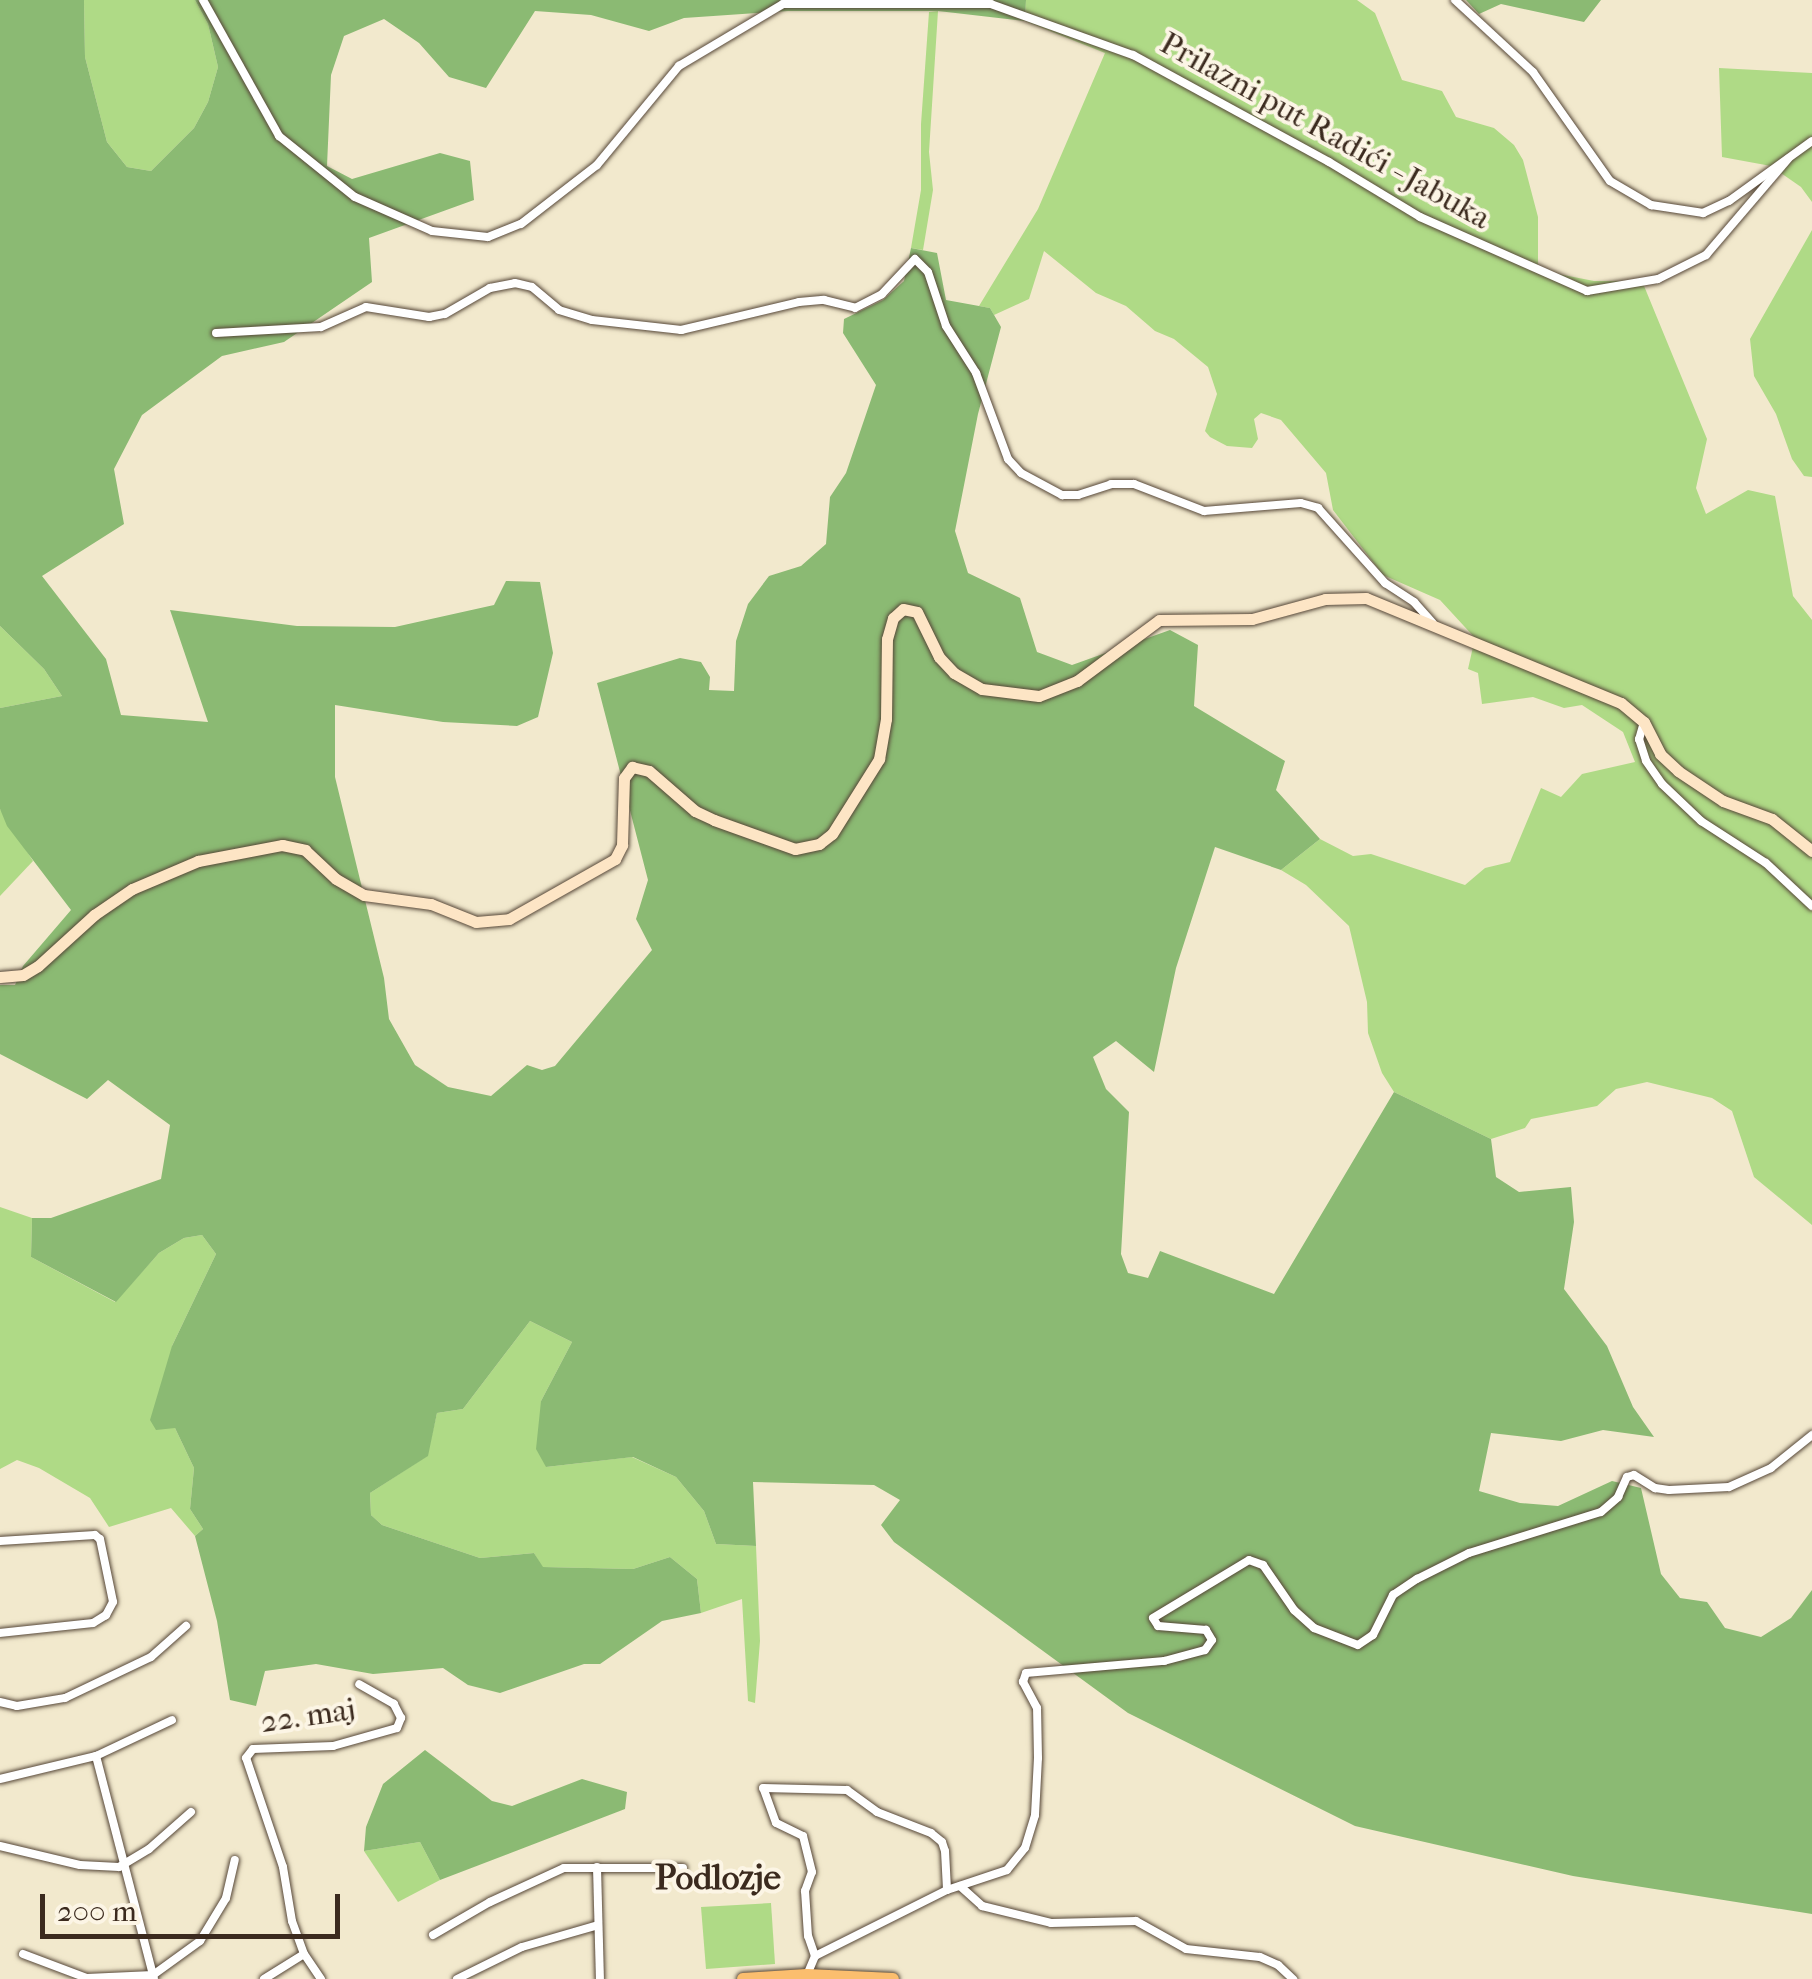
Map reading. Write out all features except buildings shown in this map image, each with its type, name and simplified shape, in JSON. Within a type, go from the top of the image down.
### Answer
[{"type":"main road","points":[[0,977],[23,975],[38,966],[94,915],[132,888],[198,861],[282,845],[306,850],[336,878],[364,895],[431,904],[476,922],[510,919],[615,859],[622,845],[624,778],[632,767],[649,771],[695,811],[805,849],[832,834],[873,774],[884,738],[887,639],[893,618],[903,609],[917,612],[939,658],[954,673],[982,689],[1013,696],[1038,696],[1077,681],[1164,619],[1252,619],[1325,599],[1354,597],[1382,602],[1611,697],[1644,722],[1660,754],[1678,771],[1722,801],[1772,819],[1812,850]]},
{"type":"main road","points":[[742,1979],[808,1975],[893,1979]]},
{"type":"street","name":"Prilazni put Radići - Jabuka","points":[[203,0],[279,136],[355,197],[432,230],[488,238],[521,224],[598,165],[679,66],[783,4],[991,4],[1116,48],[1288,138],[1420,217],[1586,291],[1658,278],[1706,255],[1788,159]]},
{"type":"street","points":[[1455,0],[1533,72],[1610,181],[1633,198],[1703,214],[1730,201],[1812,141]]},
{"type":"street","points":[[216,333],[321,327],[366,307],[429,317],[446,314],[490,288],[515,283],[532,287],[559,310],[592,320],[681,330],[799,302],[824,300],[855,308],[882,294],[915,259],[932,282],[946,326],[976,373],[1008,459],[1021,473],[1062,495],[1078,495],[1111,484],[1134,484],[1204,511],[1301,503],[1318,508],[1385,584],[1414,602],[1436,627]]},
{"type":"street","points":[[1644,722],[1639,740],[1646,762],[1662,784],[1701,820],[1766,863],[1812,906]]},
{"type":"street","points":[[808,1975],[816,1956],[946,1890],[1007,1870],[1024,1848],[1037,1795],[1037,1708],[1023,1682],[1030,1672],[1063,1673],[1123,1662],[1164,1660],[1205,1650],[1212,1640],[1206,1630],[1158,1626],[1153,1618],[1249,1560],[1263,1565],[1294,1610],[1314,1628],[1358,1645],[1373,1635],[1392,1595],[1417,1579],[1468,1553],[1601,1512],[1618,1497],[1627,1477],[1634,1474],[1656,1488],[1669,1490],[1728,1487],[1771,1468],[1812,1434]]},
{"type":"street","points":[[0,1541],[95,1535],[100,1539],[113,1602],[92,1624],[0,1634]]},
{"type":"street","points":[[0,1702],[16,1706],[65,1698],[151,1656],[186,1626]]},
{"type":"street","name":"22. maj","points":[[321,1979],[304,1954],[288,1909],[278,1848],[246,1758],[253,1750],[334,1746],[397,1728],[402,1718],[394,1704],[359,1684]]},
{"type":"street","points":[[0,1779],[96,1756],[172,1720]]},
{"type":"street","points":[[96,1756],[153,1977]]},
{"type":"street","points":[[816,1956],[808,1936],[804,1890],[812,1872],[803,1836],[776,1823],[763,1788],[836,1788],[878,1812],[931,1833],[942,1842],[945,1852],[946,1890]]},
{"type":"street","points":[[0,1846],[108,1868],[124,1864],[191,1812]]},
{"type":"street","points":[[22,1954],[87,1978],[153,1977],[200,1941],[226,1898],[234,1860]]},
{"type":"street","points":[[596,1867],[600,1979]]},
{"type":"street","points":[[433,1935],[564,1868],[682,1868]]},
{"type":"street","points":[[960,1886],[982,1906],[1051,1924],[1136,1921],[1186,1949],[1260,1957],[1278,1965],[1293,1979]]},
{"type":"street","points":[[457,1979],[522,1946],[598,1925]]},
{"type":"street","points":[[264,1979],[304,1954]]},
{"type":"green space","points":[[0,0],[84,0],[85,57],[107,142],[127,167],[151,171],[194,128],[208,102],[218,67],[208,24],[195,0],[1026,0],[1025,21],[938,11],[788,11],[684,18],[649,31],[591,15],[535,11],[486,88],[449,77],[419,43],[384,19],[344,36],[331,75],[327,166],[352,179],[440,153],[470,161],[474,200],[369,238],[372,282],[284,342],[222,356],[142,415],[114,469],[124,524],[42,576],[106,659],[121,715],[208,722],[170,610],[297,626],[395,627],[494,605],[506,581],[540,582],[553,653],[538,717],[517,726],[443,722],[335,705],[335,777],[384,978],[389,1019],[415,1065],[448,1087],[491,1096],[527,1065],[542,1070],[555,1066],[652,950],[636,919],[648,880],[597,683],[680,658],[701,662],[710,677],[709,690],[734,691],[736,641],[748,604],[769,576],[801,566],[826,544],[830,497],[846,473],[876,385],[843,333],[844,319],[883,300],[904,281],[911,248],[937,253],[946,300],[990,308],[1001,327],[978,414],[955,531],[968,573],[1020,598],[1037,652],[1072,665],[1170,630],[1198,645],[1194,706],[1285,761],[1276,790],[1320,839],[1281,870],[1215,847],[1176,968],[1154,1072],[1116,1041],[1093,1057],[1106,1089],[1129,1112],[1121,1254],[1128,1273],[1148,1278],[1160,1251],[1274,1294],[1394,1092],[1491,1139],[1496,1177],[1519,1192],[1571,1187],[1574,1222],[1564,1289],[1607,1346],[1633,1407],[1654,1437],[1603,1430],[1561,1441],[1491,1433],[1479,1491],[1520,1503],[1558,1506],[1612,1481],[1641,1488],[1661,1574],[1680,1598],[1707,1602],[1725,1628],[1761,1637],[1791,1618],[1812,1590],[1812,1914],[1573,1876],[1355,1826],[1128,1713],[894,1542],[881,1525],[900,1500],[874,1485],[753,1482],[756,1546],[716,1544],[704,1511],[676,1477],[633,1457],[546,1467],[536,1449],[541,1401],[572,1342],[530,1321],[463,1409],[437,1413],[428,1456],[370,1493],[371,1515],[382,1525],[480,1558],[534,1553],[543,1567],[633,1569],[670,1557],[697,1579],[701,1613],[662,1621],[600,1664],[584,1664],[500,1693],[468,1685],[443,1668],[373,1674],[316,1664],[265,1671],[256,1706],[230,1700],[217,1621],[195,1536],[203,1529],[190,1509],[194,1468],[175,1428],[156,1430],[150,1420],[172,1346],[216,1254],[202,1235],[184,1238],[159,1253],[116,1302],[31,1257],[32,1218],[51,1218],[161,1179],[170,1125],[108,1080],[87,1099],[0,1054],[0,985],[15,985],[23,966],[71,910],[7,826],[0,809],[0,708],[62,696],[44,669],[0,626]]},
{"type":"green space","points":[[84,0],[195,0],[208,24],[218,67],[208,102],[194,128],[151,171],[127,167],[107,142],[85,57]]},
{"type":"green space","points":[[1026,0],[1357,0],[1375,13],[1402,80],[1442,91],[1456,117],[1494,128],[1514,145],[1523,160],[1538,217],[1538,270],[1594,281],[1642,281],[1707,439],[1696,488],[1706,514],[1748,490],[1775,496],[1793,596],[1812,620],[1812,1225],[1754,1177],[1732,1111],[1712,1098],[1647,1082],[1616,1089],[1597,1106],[1531,1119],[1525,1128],[1491,1139],[1394,1092],[1382,1073],[1368,1033],[1367,1002],[1349,926],[1306,885],[1281,870],[1320,839],[1353,856],[1371,854],[1465,885],[1485,868],[1510,862],[1541,788],[1561,797],[1582,774],[1635,762],[1623,732],[1582,705],[1564,708],[1533,697],[1482,704],[1478,673],[1468,669],[1475,638],[1440,600],[1383,575],[1333,510],[1326,473],[1281,420],[1261,413],[1254,419],[1258,439],[1252,448],[1227,446],[1210,437],[1205,431],[1217,394],[1208,367],[1174,339],[1155,331],[1126,306],[1096,293],[1044,251],[1029,299],[994,315],[990,308],[979,306],[1038,209],[1105,53],[1025,21]]},
{"type":"green space","points":[[1466,0],[1601,0],[1584,22],[1501,4],[1479,14]]},
{"type":"green space","points":[[938,11],[929,152],[933,190],[923,250],[911,248],[921,190],[929,12]]},
{"type":"green space","points":[[1719,68],[1812,73],[1812,202],[1801,187],[1771,166],[1722,157]]},
{"type":"green space","points":[[1812,230],[1812,477],[1804,476],[1792,459],[1776,414],[1754,376],[1750,339]]},
{"type":"green space","points":[[0,626],[44,669],[62,696],[0,708]]},
{"type":"green space","points":[[0,809],[33,861],[0,896]]},
{"type":"green space","points":[[0,1207],[32,1218],[31,1257],[115,1302],[159,1253],[184,1238],[202,1235],[216,1254],[172,1346],[175,1428],[194,1468],[190,1509],[203,1529],[195,1536],[171,1508],[109,1527],[90,1498],[39,1468],[17,1460],[0,1469]]},
{"type":"green space","points":[[530,1321],[572,1342],[541,1401],[546,1467],[632,1457],[676,1477],[704,1511],[716,1544],[756,1546],[760,1641],[755,1703],[748,1701],[742,1599],[701,1613],[697,1579],[670,1557],[633,1569],[542,1567],[534,1553],[480,1558],[382,1525],[371,1515],[370,1493],[427,1456],[437,1413],[463,1409]]},
{"type":"green space","points":[[425,1750],[492,1801],[512,1806],[582,1779],[627,1792],[625,1809],[440,1880],[420,1842],[364,1851],[366,1827],[383,1784]]},
{"type":"green space","points":[[420,1842],[440,1880],[398,1902],[364,1851]]},
{"type":"green space","points":[[771,1903],[775,1964],[706,1969],[701,1907]]},
{"type":"district","name":"Podlozje","points":[[718,1878]]}]
